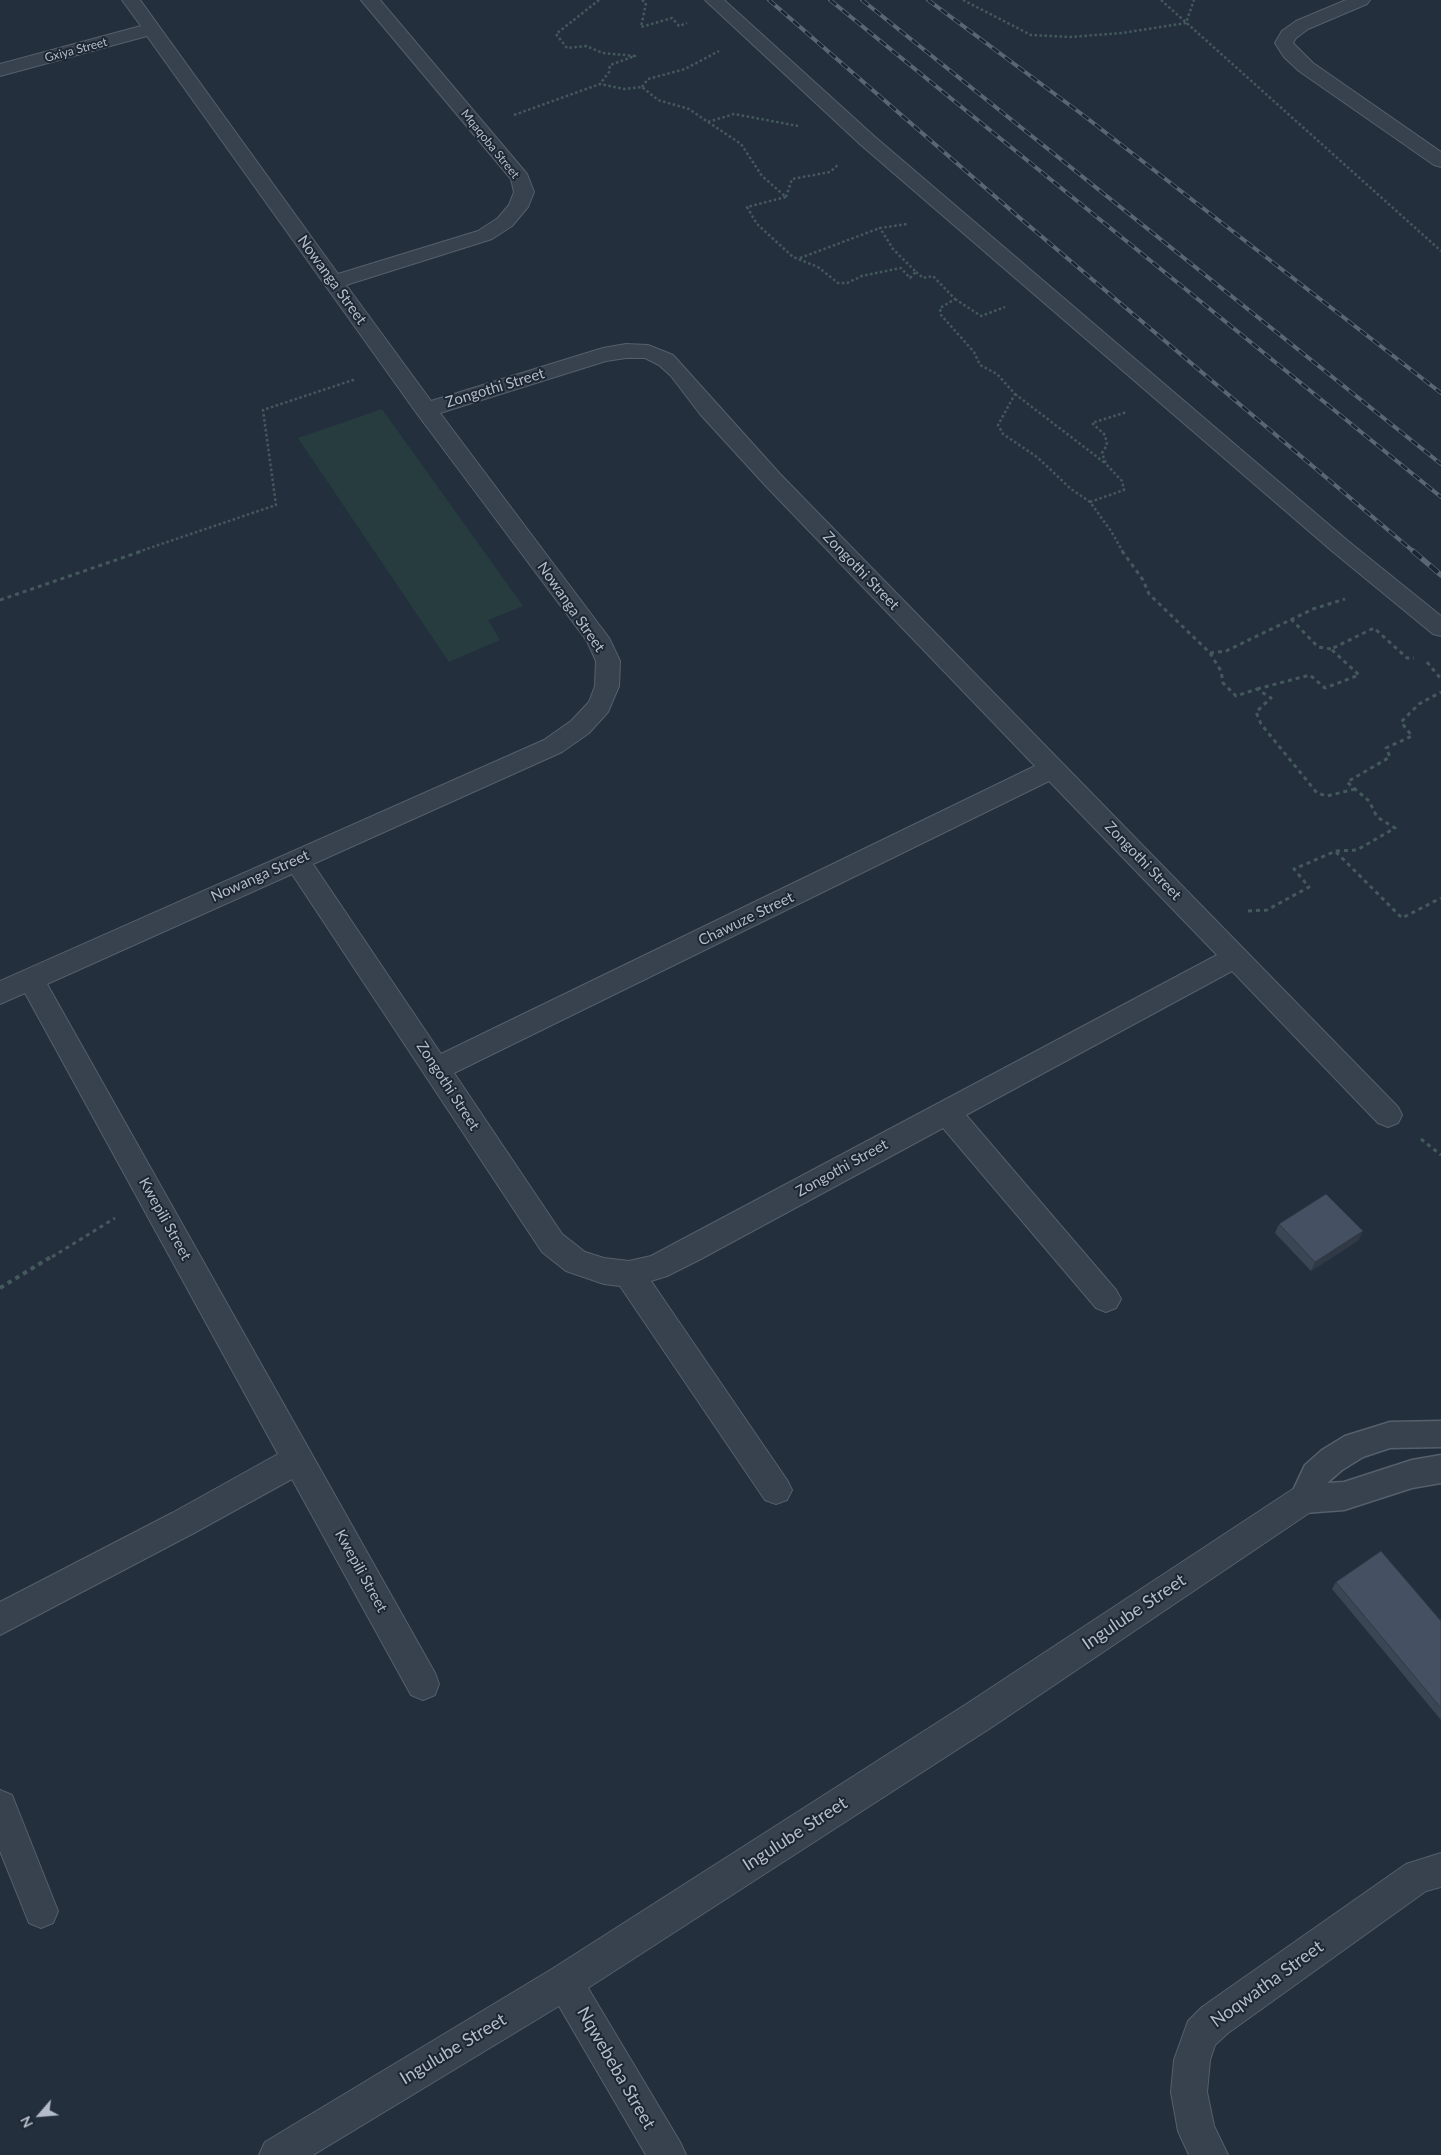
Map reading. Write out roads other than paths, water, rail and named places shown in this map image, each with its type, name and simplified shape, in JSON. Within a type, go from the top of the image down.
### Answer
[{"type":"street","name":"Nowanga Street","points":[[0,993],[296,859],[553,746],[587,720],[599,706],[607,686],[608,661],[597,638],[426,410],[131,0]]},
{"type":"street","name":"Mqaqoba Street","points":[[333,282],[485,235],[505,222],[518,207],[524,192],[520,178],[370,0]]},
{"type":"street","points":[[1361,0],[1302,25],[1288,35],[1284,43],[1290,53],[1306,68],[1441,161]]},
{"type":"street","points":[[720,6],[848,124],[1384,582],[1441,628]]},
{"type":"street","name":"Gxiya Street","points":[[0,70],[151,29]]},
{"type":"street","name":"Zongothi Street","points":[[426,410],[603,355],[626,351],[648,352],[666,360],[678,371],[713,415],[772,479],[1388,1115]]},
{"type":"street","name":"Chawuze Street","points":[[438,1069],[1054,768]]},
{"type":"street","name":"Zongothi Street","points":[[296,859],[438,1069],[552,1243],[576,1262],[604,1272],[629,1274],[657,1267],[1234,958]]},
{"type":"street","name":"Kwepili Street","points":[[31,979],[423,1684]]},
{"type":"street","points":[[946,1111],[1106,1299]]},
{"type":"street","points":[[629,1274],[776,1490]]},
{"type":"street","points":[[0,1619],[166,1532],[298,1459]]},
{"type":"street","name":"Ingulube Street","points":[[278,2155],[565,1982],[980,1715],[1304,1499]]},
{"type":"street","points":[[0,1807],[41,1911]]},
{"type":"street","name":"Noqwatha Street","points":[[1209,2155],[1196,2131],[1189,2092],[1192,2060],[1200,2034],[1215,2020],[1418,1876],[1441,1870]]},
{"type":"street","name":"Nqwebeba Street","points":[[565,1982],[667,2155]]},
{"type":"lane","points":[[1441,1434],[1390,1435],[1355,1446],[1332,1460],[1315,1475],[1304,1499],[1344,1496],[1412,1474],[1441,1469]]},
{"type":"railway","points":[[769,0],[1021,219],[1414,552]]},
{"type":"railway","points":[[830,0],[1441,497]]},
{"type":"railway","points":[[862,0],[1441,464]]},
{"type":"railway","points":[[928,0],[1083,115],[1441,393]]},
{"type":"railway","points":[[1413,551],[1441,575]]}]
